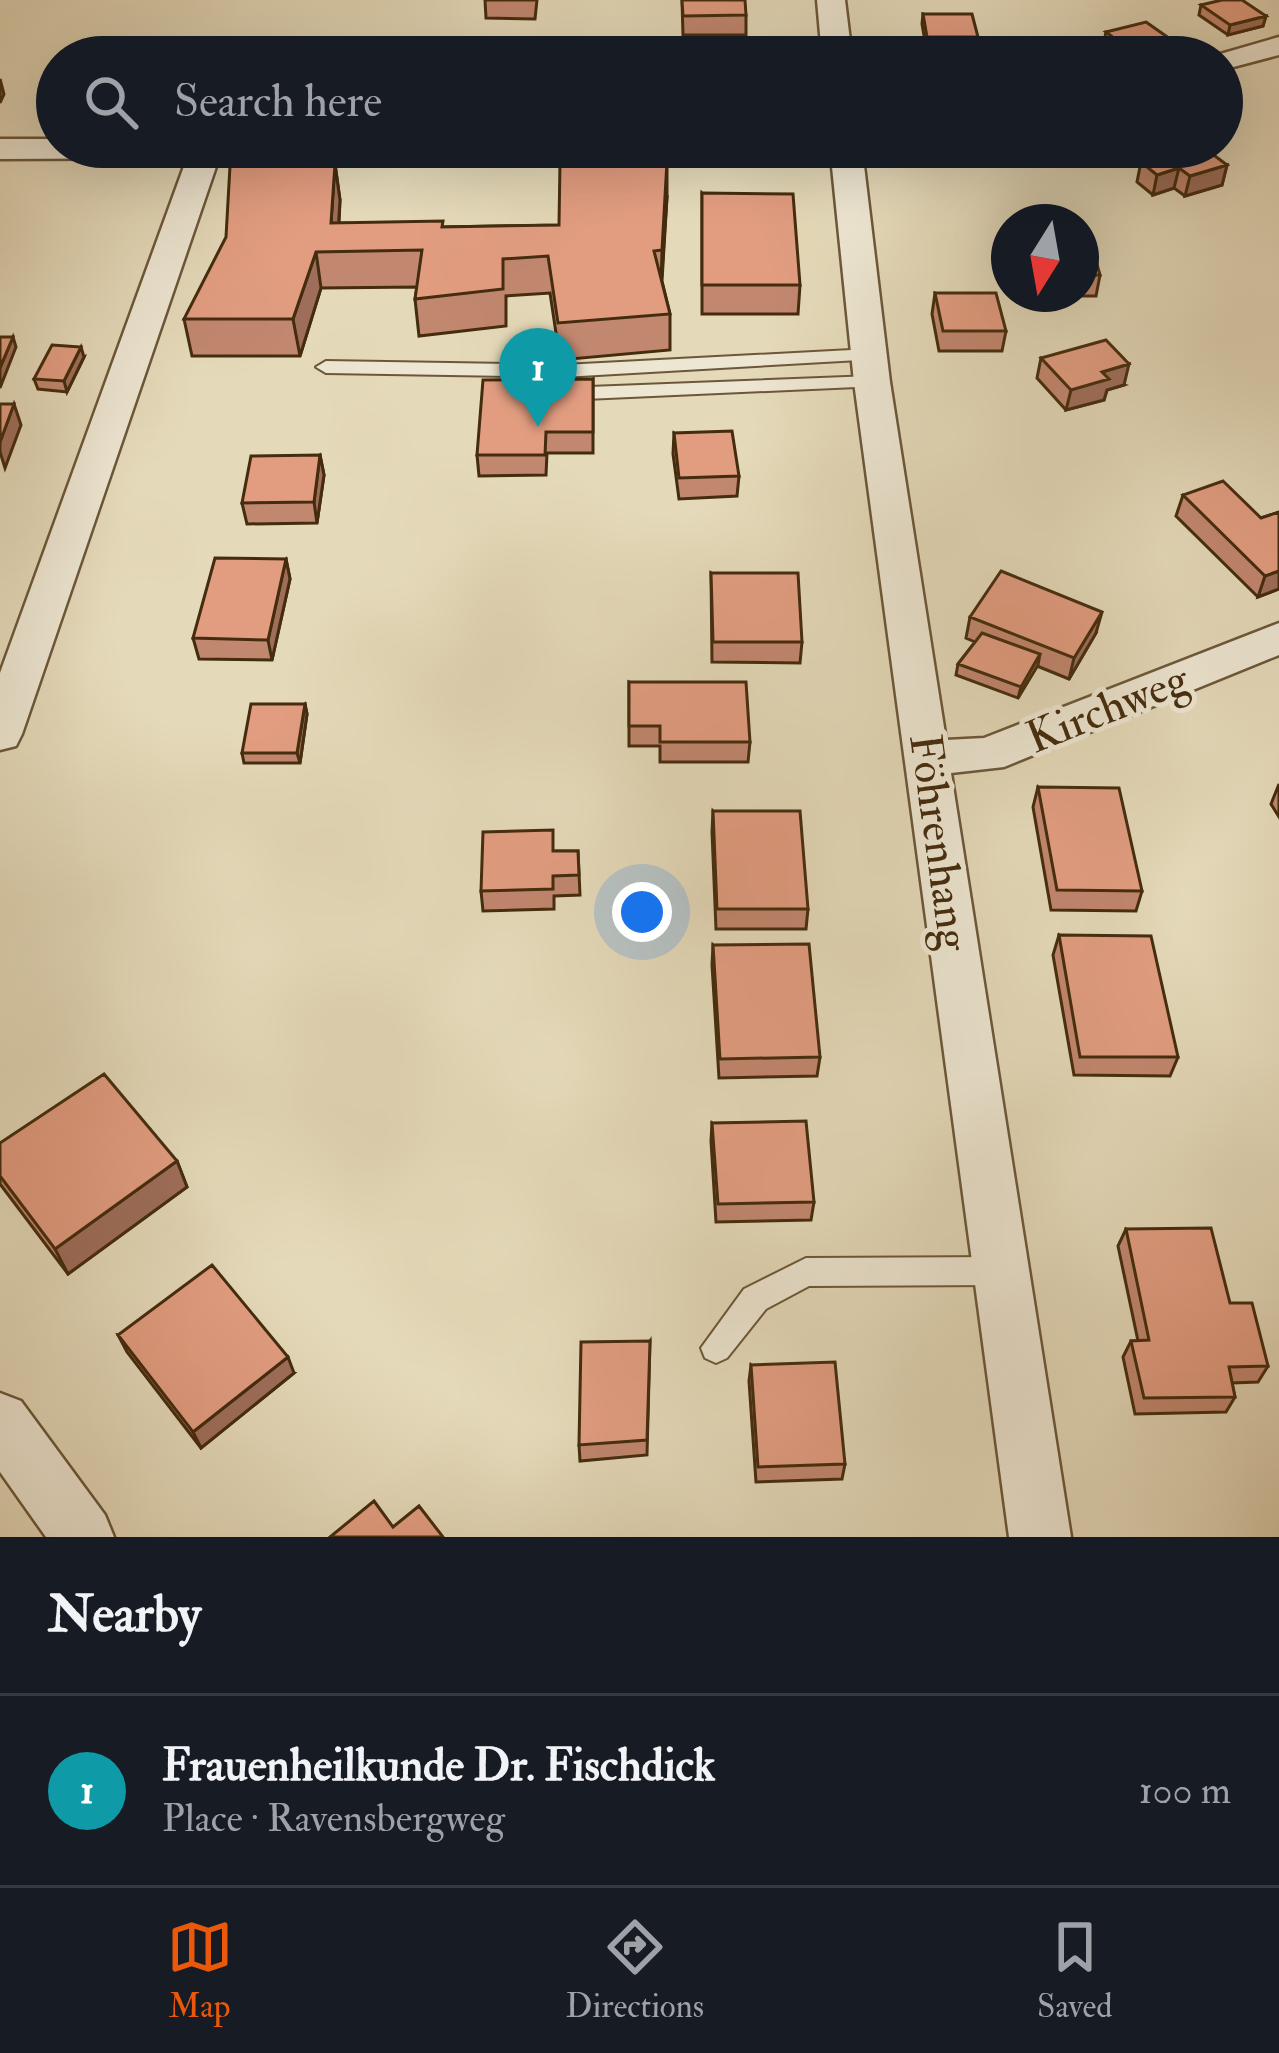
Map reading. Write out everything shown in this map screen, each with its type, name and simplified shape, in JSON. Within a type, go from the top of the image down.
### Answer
[{"type":"street","points":[[831,0],[835,36]]},
{"type":"street","points":[[1243,55],[1279,46]]},
{"type":"street","points":[[0,149],[36,149]]},
{"type":"street","points":[[0,734],[200,168]]},
{"type":"street","name":"Föhrenhang","points":[[857,168],[871,368],[1040,1537]]},
{"type":"street","name":"Kirchweg","points":[[930,758],[988,755],[1279,638]]},
{"type":"street","points":[[0,1422],[82,1537]]},
{"type":"lane","points":[[326,367],[871,368]]},
{"type":"lane","points":[[546,395],[871,368]]},
{"type":"lane","points":[[716,1348],[755,1300],[806,1272],[1000,1270]]},
{"type":"building","points":[[682,0],[745,0],[746,15],[683,16]]},
{"type":"building","points":[[1242,0],[1266,16],[1230,25],[1201,5]]},
{"type":"building","points":[[923,14],[972,14],[978,36],[927,36]]},
{"type":"building","points":[[1146,22],[1166,36],[1111,36],[1106,32]]},
{"type":"building","points":[[230,168],[335,168],[331,223],[559,225],[560,168],[667,168],[662,250],[654,251],[670,314],[558,323],[548,256],[503,259],[503,289],[415,299],[422,250],[316,252],[293,319],[184,319],[226,237]]},
{"type":"building","points":[[1148,168],[1179,168],[1157,175]]},
{"type":"building","points":[[1179,168],[1217,168],[1190,176]]},
{"type":"building","points":[[702,193],[793,194],[800,285],[702,285]]},
{"type":"building","points":[[935,293],[991,293],[991,312],[1001,312],[1006,331],[943,331]]},
{"type":"building","points":[[0,337],[13,337],[0,368]]},
{"type":"building","points":[[1106,340],[1129,364],[1102,372],[1109,379],[1071,390],[1041,358]]},
{"type":"building","points":[[52,345],[81,347],[64,381],[34,379]]},
{"type":"building","points":[[593,379],[593,432],[546,432],[545,455],[477,455],[483,380]]},
{"type":"building","points":[[0,404],[14,404],[0,442]]},
{"type":"building","points":[[732,431],[739,476],[679,478],[674,433]]},
{"type":"building","points":[[320,455],[314,502],[242,503],[251,456]]},
{"type":"building","points":[[1223,481],[1261,518],[1279,512],[1279,571],[1265,576],[1183,495]]},
{"type":"building","points":[[215,558],[286,559],[268,640],[193,638]]},
{"type":"building","points":[[1001,571],[1102,612],[1074,658],[970,617]]},
{"type":"building","points":[[711,573],[798,573],[802,642],[713,642]]},
{"type":"building","points":[[982,633],[1040,654],[1021,687],[958,664]]},
{"type":"building","points":[[629,682],[746,682],[750,742],[660,742],[660,726],[629,726]]},
{"type":"building","points":[[251,704],[305,704],[297,753],[242,753]]},
{"type":"building","points":[[1038,787],[1119,788],[1142,891],[1057,890]]},
{"type":"building","points":[[713,811],[800,811],[808,909],[717,909]]},
{"type":"building","points":[[553,830],[553,851],[578,851],[579,875],[553,876],[553,889],[481,891],[483,832]]},
{"type":"building","points":[[1059,935],[1151,936],[1178,1057],[1080,1057]]},
{"type":"building","points":[[809,944],[820,1057],[720,1059],[713,945]]},
{"type":"building","points":[[104,1074],[177,1161],[55,1249],[0,1176],[0,1143]]},
{"type":"building","points":[[806,1121],[814,1202],[718,1204],[712,1123]]},
{"type":"building","points":[[1211,1228],[1230,1303],[1252,1303],[1268,1366],[1229,1367],[1235,1397],[1144,1398],[1131,1341],[1149,1340],[1126,1229]]},
{"type":"building","points":[[212,1265],[288,1357],[193,1432],[118,1335]]},
{"type":"building","points":[[650,1341],[647,1440],[579,1445],[581,1342]]},
{"type":"building","points":[[835,1362],[845,1464],[758,1467],[751,1365]]},
{"type":"building","points":[[374,1501],[393,1527],[419,1506],[443,1537],[330,1537]]},
{"type":"place","name":"Frauenheilkunde Dr. Fischdick","points":[[538,427]]}]
